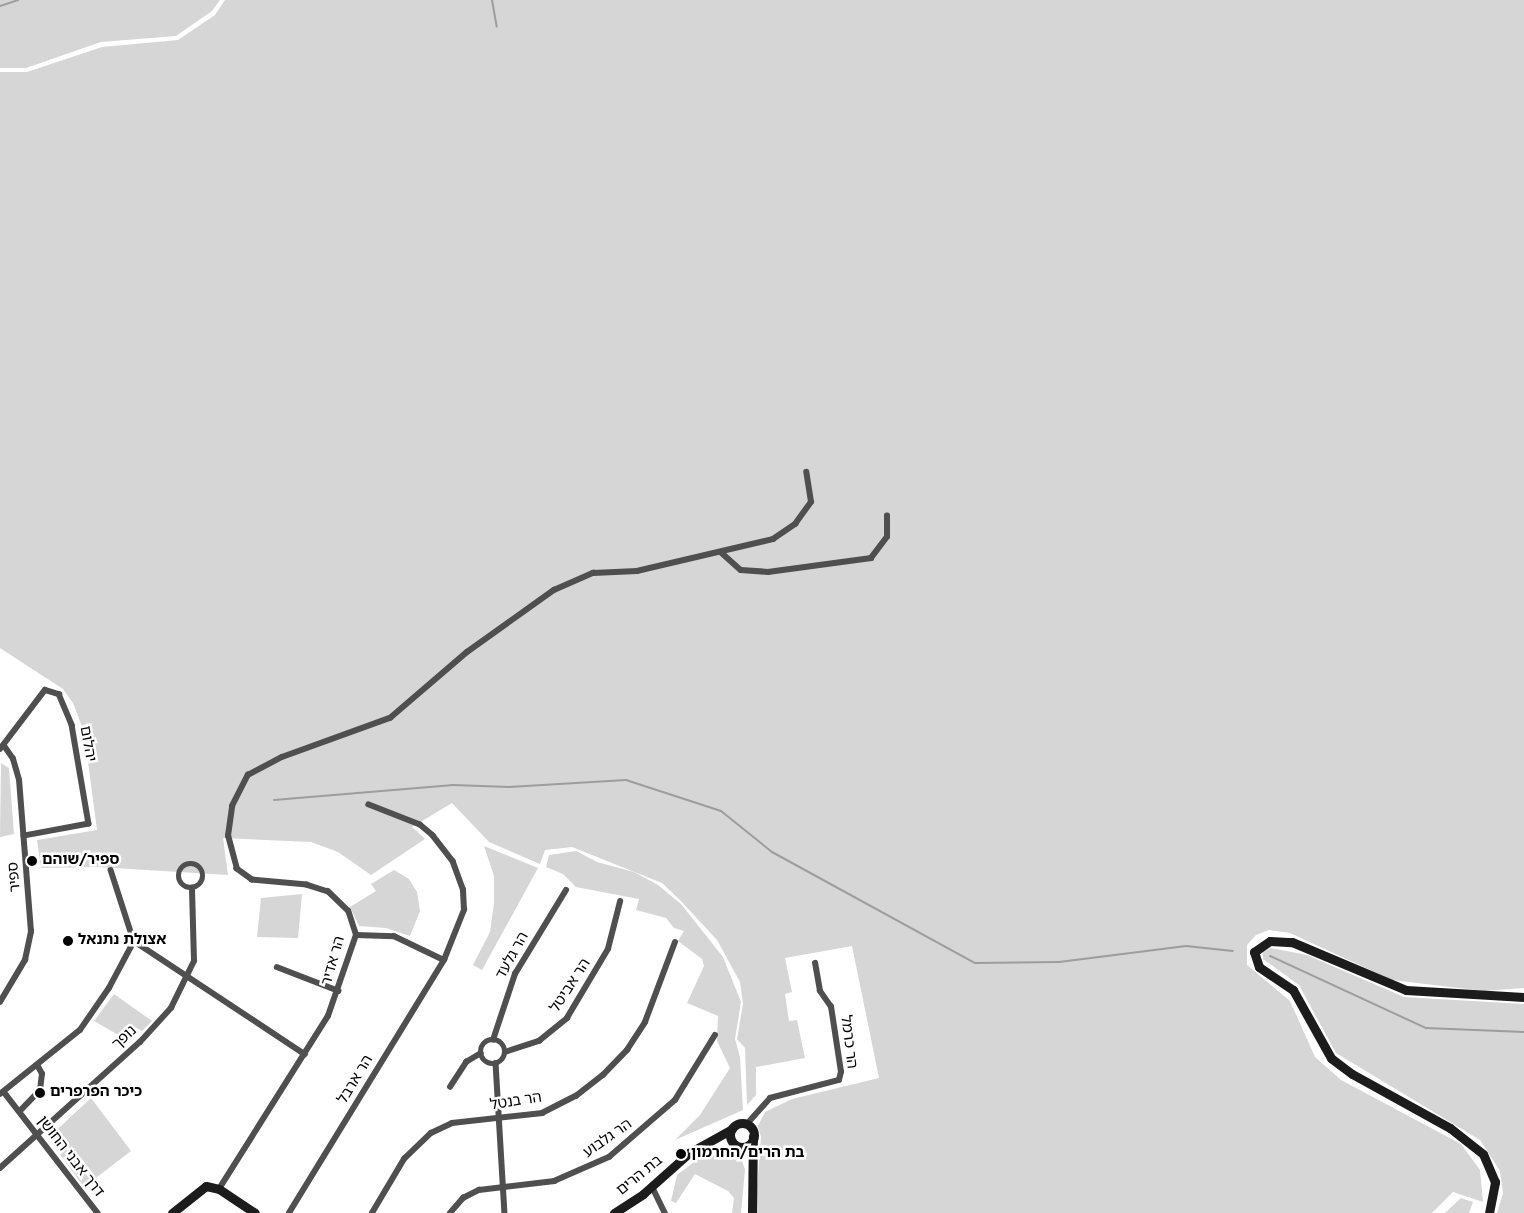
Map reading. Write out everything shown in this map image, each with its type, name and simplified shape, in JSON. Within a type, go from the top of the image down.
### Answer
[{"type":"main road","points":[[1490,1213],[1495,1182],[1484,1154],[1450,1128],[1336,1062],[1319,1041],[1293,990],[1259,967],[1254,952],[1270,941],[1292,942],[1406,990],[1524,997]]},
{"type":"main road","name":"בת הרים","points":[[614,1213],[652,1186],[688,1153],[732,1129],[746,1125]]},
{"type":"main road","points":[[746,1125],[754,1136],[752,1213]]},
{"type":"main road","points":[[732,1129],[735,1144],[749,1155],[753,1168]]},
{"type":"main road","points":[[735,1144],[748,1145],[754,1136]]},
{"type":"main road","name":"בת הרים","points":[[706,1143],[735,1144]]},
{"type":"main road","points":[[172,1213],[199,1189],[219,1189],[255,1213]]},
{"type":"street","name":"הר אדיר","points":[[219,1189],[305,1054],[339,991],[356,935],[348,911],[328,892],[307,885],[252,880],[232,860],[228,836],[236,793],[256,769],[282,757],[390,718],[467,652],[554,590],[593,573],[637,571],[722,553],[773,538],[795,524],[811,502],[806,472]]},
{"type":"street","points":[[722,553],[740,570],[768,572],[871,558],[888,537],[886,516]]},
{"type":"street","name":"יהלום","points":[[2,748],[45,690],[59,694],[72,725],[89,824],[24,836]]},
{"type":"street","name":"ספיר","points":[[0,1002],[19,974],[29,945],[31,911],[17,768],[2,748]]},
{"type":"street","name":"הר ארבל","points":[[289,1213],[444,960],[464,910],[463,890],[453,862],[420,825],[369,805]]},
{"type":"street","points":[[190,864],[200,868],[203,877],[192,888],[179,879],[180,870],[190,864]]},
{"type":"street","points":[[111,870],[134,941],[305,1054]]},
{"type":"street","name":"נופך","points":[[0,1168],[157,1025],[189,979],[196,947],[192,888]]},
{"type":"street","name":"הר גלעד","points":[[493,1040],[515,974],[566,890]]},
{"type":"street","name":"הר אביטל","points":[[505,1052],[539,1041],[567,1018],[608,949],[620,902]]},
{"type":"street","points":[[356,935],[394,936],[444,960]]},
{"type":"street","points":[[2,1093],[80,1030],[109,988],[134,941]]},
{"type":"street","name":"הר בנטל","points":[[372,1213],[404,1159],[431,1133],[452,1123],[532,1116],[564,1103],[618,1060],[645,1022],[674,942]]},
{"type":"street","name":"הר כרמל","points":[[746,1125],[770,1098],[839,1080],[841,1072],[831,1007],[820,991],[816,962]]},
{"type":"street","points":[[277,967],[339,991]]},
{"type":"street","name":"הר גלבוע","points":[[450,1213],[470,1193],[567,1177],[610,1157],[675,1100],[715,1035]]},
{"type":"street","points":[[450,1087],[466,1062],[481,1053],[485,1043],[493,1040],[502,1044],[505,1052],[496,1063],[505,1213]]},
{"type":"street","points":[[481,1053],[485,1060],[496,1063]]},
{"type":"street","points":[[20,1111],[40,1090],[42,1074],[36,1065]]},
{"type":"street","name":"דרך אבני החושן","points":[[2,1093],[20,1111],[98,1213]]},
{"type":"street","points":[[652,1186],[666,1213]]},
{"type":"shaded area","points":[[0,0],[220,0],[212,11],[176,36],[101,42],[26,68],[0,68]]},
{"type":"shaded area","points":[[225,0],[1524,0],[1524,988],[1484,991],[1392,980],[1290,933],[1269,930],[1256,935],[1247,945],[1247,965],[1290,1001],[1315,1057],[1341,1080],[1461,1144],[1480,1170],[1483,1202],[1453,1192],[1432,1213],[755,1213],[761,1137],[758,1126],[765,1112],[792,1099],[879,1078],[852,946],[785,958],[792,992],[785,994],[789,1021],[797,1020],[805,1058],[756,1067],[756,1095],[747,1105],[745,1048],[737,1039],[743,1004],[740,982],[717,940],[680,900],[662,883],[572,847],[545,850],[540,864],[489,842],[452,803],[412,827],[425,839],[371,875],[338,852],[311,842],[223,838],[228,875],[97,867],[41,868],[37,840],[97,830],[84,732],[73,703],[63,689],[0,648],[0,72],[27,72],[102,47],[178,40],[215,15]]},
{"type":"shaded area","points":[[1,763],[9,768],[14,834],[0,837]]},
{"type":"shaded area","points":[[484,846],[538,868],[482,970],[473,965],[490,932],[494,903],[494,876]]},
{"type":"shaded area","points":[[576,851],[597,862],[634,872],[658,885],[681,904],[723,957],[741,1002],[735,1039],[740,1057],[743,1110],[675,1140],[700,1115],[730,1068],[717,1041],[718,1016],[687,1003],[704,966],[702,959],[678,941],[684,931],[674,928],[666,918],[636,910],[639,899],[576,887],[563,874],[546,867],[549,855]]},
{"type":"shaded area","points":[[394,870],[409,879],[417,892],[420,911],[410,936],[386,928],[359,926],[350,907],[376,891],[371,884]]},
{"type":"shaded area","points":[[302,894],[298,938],[257,937],[261,898]]},
{"type":"shaded area","points":[[1271,948],[1307,955],[1404,997],[1524,1004],[1524,1213],[1497,1213],[1503,1193],[1500,1171],[1480,1140],[1336,1053],[1299,985],[1263,959],[1263,952]]},
{"type":"shaded area","points":[[114,994],[152,1021],[142,1031],[130,1024],[120,1036],[94,1021]]},
{"type":"shaded area","points":[[91,1098],[131,1151],[84,1187],[48,1138]]},
{"type":"shaded area","points":[[721,1149],[741,1157],[745,1170],[741,1213],[732,1213],[734,1198],[728,1191],[695,1174],[676,1203],[671,1201],[677,1175],[706,1153]]},
{"type":"shaded area","points":[[1461,1198],[1473,1202],[1469,1213],[1445,1213]]},
{"type":"waterway","points":[[0,6],[18,0]]},
{"type":"waterway","points":[[492,0],[497,27]]},
{"type":"waterway","points":[[274,800],[453,785],[509,787],[626,780],[721,811],[772,852],[975,963],[1059,962],[1186,946],[1233,951]]},
{"type":"waterway","points":[[1270,956],[1426,1028],[1524,1032]]},
{"type":"place","name":"ספיר/שוהם","points":[[32,861]]},
{"type":"place","name":"אצולת נתנאל","points":[[68,941]]},
{"type":"place","name":"כיכר הפרפרים","points":[[40,1093]]},
{"type":"place","name":"בת הרים/החרמון","points":[[681,1154]]}]
